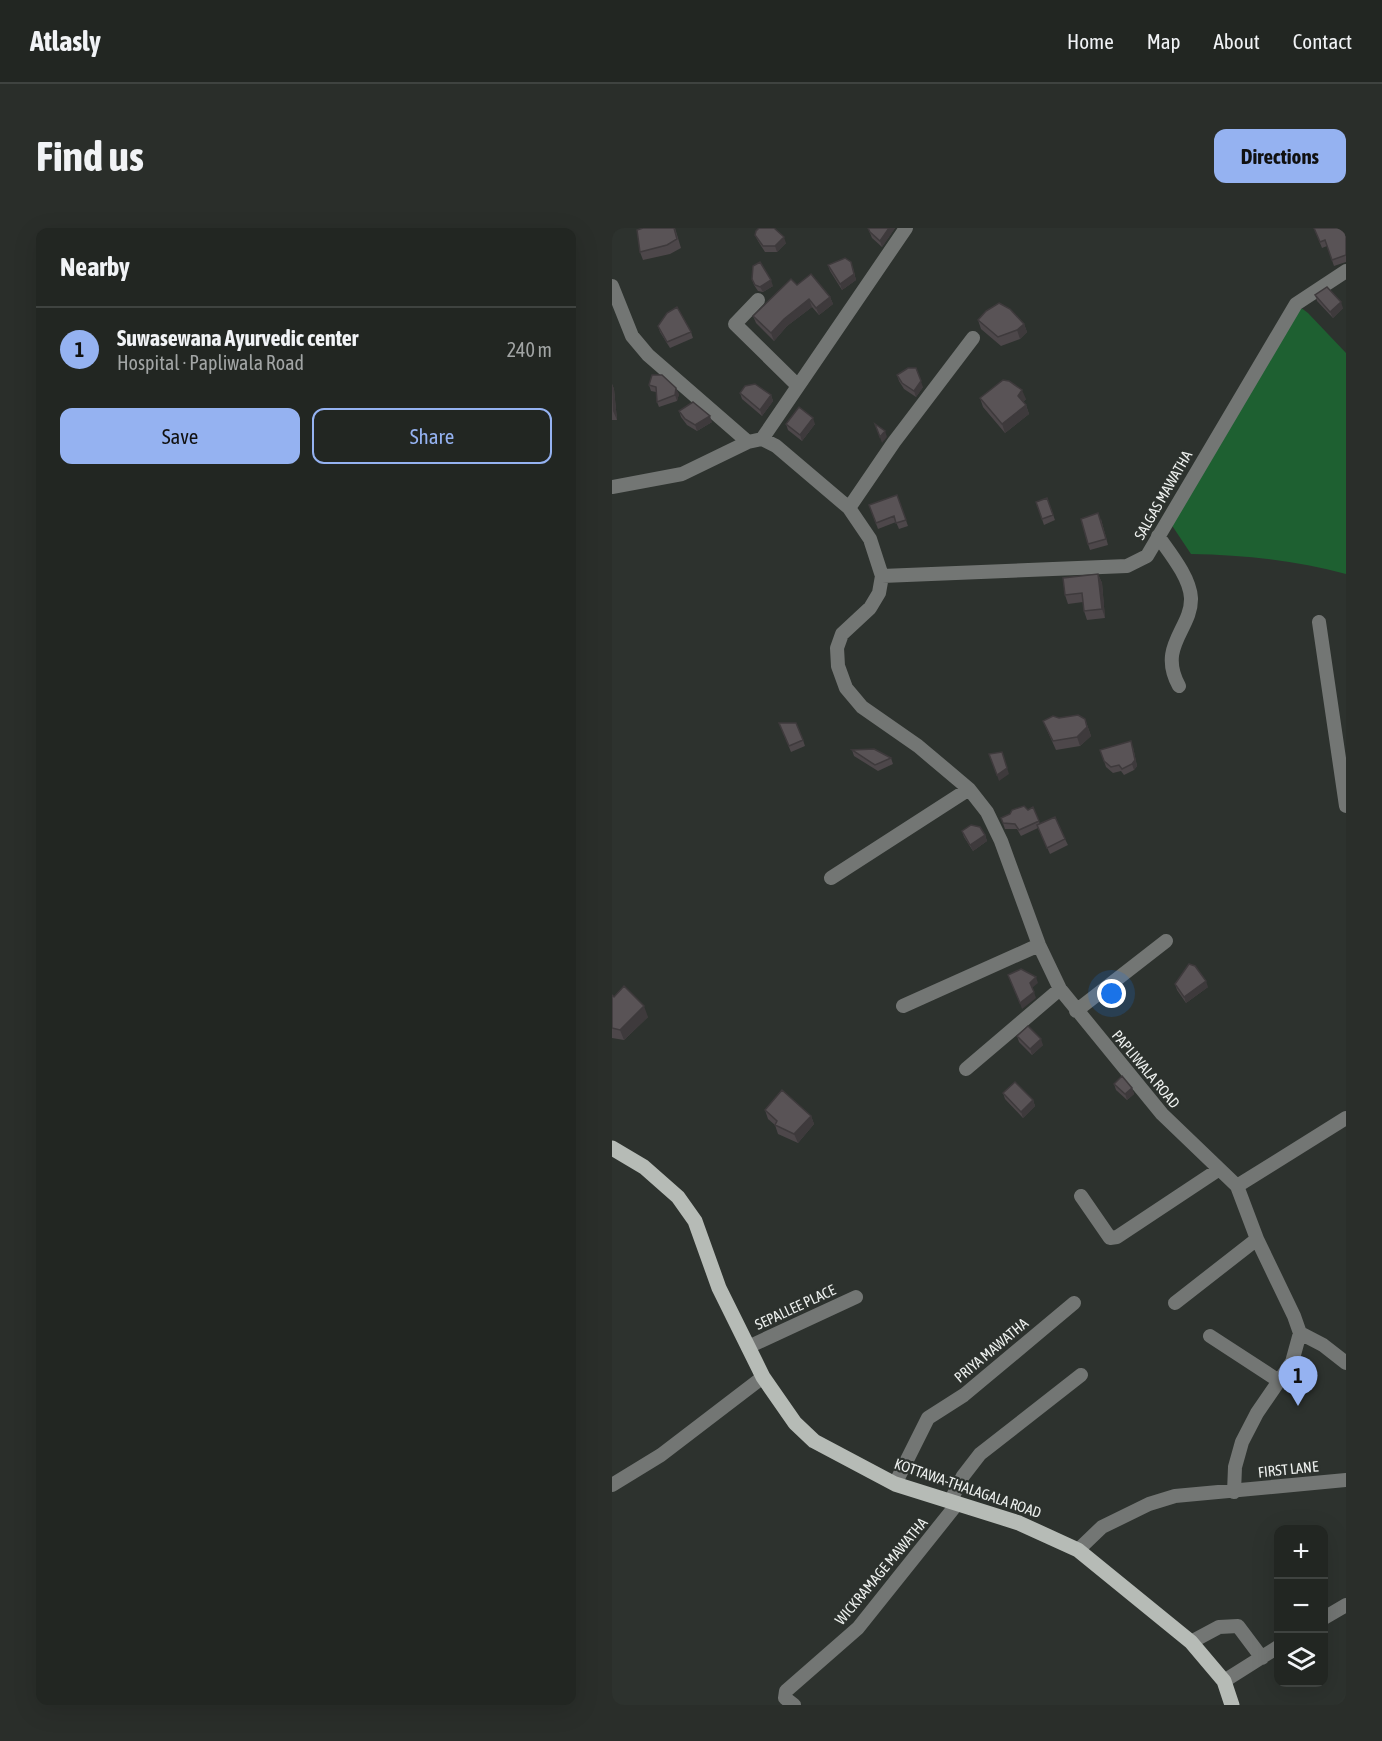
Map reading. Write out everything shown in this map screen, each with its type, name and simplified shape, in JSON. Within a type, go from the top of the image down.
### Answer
[{"type":"main road","name":"KOTTAWA-THALAGALA ROAD","points":[[612,1148],[644,1167],[678,1197],[689,1213],[719,1287],[763,1377],[795,1423],[814,1441],[895,1484],[1019,1523],[1078,1550],[1131,1596],[1191,1642],[1224,1681],[1232,1705]]},
{"type":"street","points":[[762,439],[906,228]]},
{"type":"street","name":"SALGAS MAWATHA","points":[[882,576],[1127,566],[1147,556],[1296,304],[1346,271]]},
{"type":"street","points":[[612,286],[632,336],[648,355],[748,442]]},
{"type":"street","points":[[758,300],[735,324],[798,386]]},
{"type":"street","points":[[849,508],[894,442],[973,338]]},
{"type":"street","points":[[612,487],[682,474],[748,442],[762,439],[776,446],[849,508],[870,539],[882,576]]},
{"type":"street","points":[[1158,536],[1188,585],[1191,597],[1188,612],[1173,650],[1172,674],[1179,686]]},
{"type":"street","name":"PAPLIWALA ROAD","points":[[882,576],[879,593],[870,608],[842,634],[837,648],[838,666],[846,688],[861,707],[918,746],[969,789],[987,812],[1001,842],[1039,945],[1060,989],[1162,1114],[1237,1186],[1257,1239],[1300,1333]]},
{"type":"street","points":[[1319,622],[1346,806]]},
{"type":"street","points":[[831,878],[969,789]]},
{"type":"street","points":[[1076,1011],[1166,941]]},
{"type":"street","points":[[903,1006],[1039,945]]},
{"type":"street","points":[[966,1069],[1060,989]]},
{"type":"street","points":[[1237,1186],[1346,1118]]},
{"type":"street","points":[[1081,1196],[1110,1238],[1117,1237],[1218,1170]]},
{"type":"street","points":[[1175,1303],[1257,1239]]},
{"type":"street","name":"SEPALLEE PLACE","points":[[748,1347],[856,1297]]},
{"type":"street","name":"PRIYA MAWATHA","points":[[895,1484],[928,1418],[964,1395],[1074,1303]]},
{"type":"street","points":[[1234,1492],[1235,1467],[1242,1442],[1257,1413],[1293,1362],[1300,1333],[1323,1345],[1346,1363]]},
{"type":"street","points":[[1210,1336],[1279,1381]]},
{"type":"street","points":[[954,1503],[963,1476],[980,1454],[1081,1375]]},
{"type":"street","points":[[612,1485],[661,1455],[763,1377]]},
{"type":"street","name":"FIRST LANE","points":[[1078,1550],[1102,1527],[1149,1504],[1176,1496],[1346,1480]]},
{"type":"street","name":"WICKRAMAGE MAWATHA","points":[[794,1705],[785,1698],[786,1691],[858,1628],[954,1503]]},
{"type":"street","points":[[1328,1615],[1346,1605]]},
{"type":"street","points":[[1191,1642],[1219,1627],[1238,1626],[1262,1658]]},
{"type":"street","points":[[1224,1681],[1274,1650]]},
{"type":"green space","points":[[1296,304],[1308,313],[1346,353],[1346,574],[1269,559],[1191,554],[1167,518]]},
{"type":"building","points":[[674,228],[677,239],[667,245],[640,252],[637,230]]},
{"type":"building","points":[[759,228],[774,228],[784,237],[775,246],[763,246],[755,235]]},
{"type":"building","points":[[868,228],[889,228],[880,241]]},
{"type":"building","points":[[1314,228],[1344,228],[1346,255],[1332,260],[1325,240],[1320,242]]},
{"type":"building","points":[[845,258],[851,262],[854,274],[840,284],[828,265]]},
{"type":"building","points":[[760,262],[771,280],[760,287],[755,285],[752,279],[753,266]]},
{"type":"building","points":[[811,274],[830,297],[816,308],[809,299],[771,333],[753,316],[791,279],[797,285]]},
{"type":"building","points":[[1327,287],[1341,302],[1330,312],[1315,295]]},
{"type":"building","points":[[999,303],[1010,309],[1024,324],[1017,330],[998,337],[978,320],[986,311]]},
{"type":"building","points":[[677,307],[691,332],[667,342],[658,326],[667,313]]},
{"type":"building","points":[[908,368],[916,368],[921,381],[914,391],[902,383],[897,375]]},
{"type":"building","points":[[652,375],[662,375],[676,388],[675,395],[657,402],[656,387],[649,385]]},
{"type":"building","points":[[1003,380],[1009,381],[1022,390],[1018,396],[1026,405],[1002,424],[980,398]]},
{"type":"building","points":[[755,384],[771,395],[760,410],[740,393],[745,386]]},
{"type":"building","points":[[693,402],[710,416],[695,425],[685,419],[679,411]]},
{"type":"building","points":[[799,407],[813,418],[800,435],[786,424]]},
{"type":"building","points":[[875,424],[885,431],[880,437]]},
{"type":"building","points":[[897,495],[906,520],[896,523],[894,516],[876,523],[869,505]]},
{"type":"building","points":[[1047,498],[1053,515],[1042,519],[1036,502]]},
{"type":"building","points":[[1098,513],[1106,539],[1088,544],[1081,519]]},
{"type":"building","points":[[1098,574],[1102,609],[1084,611],[1082,593],[1065,595],[1063,578]]},
{"type":"building","points":[[1078,715],[1085,719],[1087,727],[1077,737],[1053,741],[1043,721],[1053,716],[1059,718]]},
{"type":"building","points":[[779,723],[796,723],[803,740],[789,746]]},
{"type":"building","points":[[1131,741],[1135,760],[1132,764],[1122,769],[1119,765],[1111,767],[1104,761],[1100,750]]},
{"type":"building","points":[[874,749],[891,758],[875,765],[852,750]]},
{"type":"building","points":[[1002,752],[1007,768],[997,775],[989,754]]},
{"type":"building","points":[[1024,806],[1028,810],[1033,807],[1039,821],[1019,830],[1015,824],[1003,823],[1001,818],[1010,814],[1012,810]]},
{"type":"building","points":[[1055,817],[1065,839],[1047,848],[1037,825]]},
{"type":"building","points":[[971,825],[980,827],[985,835],[970,845],[962,831]]},
{"type":"building","points":[[1189,964],[1195,966],[1206,981],[1184,997],[1175,984]]},
{"type":"building","points":[[1021,969],[1036,977],[1030,983],[1034,992],[1020,1003],[1008,975]]},
{"type":"building","points":[[624,986],[644,1006],[620,1030],[612,1028],[612,995],[614,997]]},
{"type":"building","points":[[1028,1026],[1041,1039],[1030,1049],[1017,1036]]},
{"type":"building","points":[[1122,1076],[1132,1088],[1125,1094],[1114,1084]]},
{"type":"building","points":[[1015,1082],[1033,1100],[1021,1112],[1003,1093]]},
{"type":"building","points":[[782,1090],[811,1116],[794,1134],[775,1125],[777,1121],[765,1110]]},
{"type":"place","name":"Suwasewana Ayurvedic center","points":[[1298,1406]]}]
